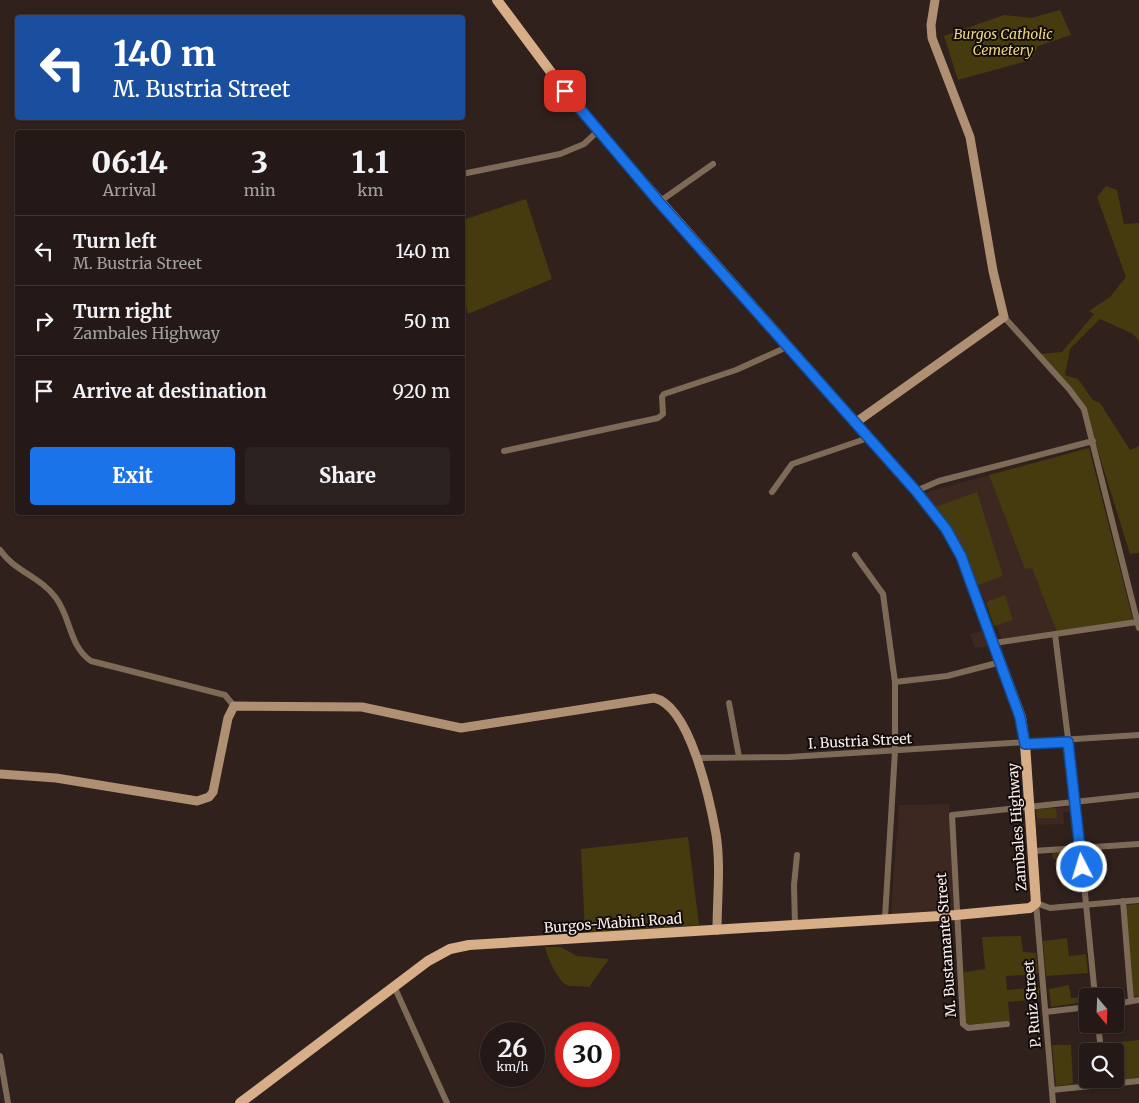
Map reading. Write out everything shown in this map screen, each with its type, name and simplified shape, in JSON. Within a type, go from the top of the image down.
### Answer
[{"type":"main road","name":"Zambales Highway","points":[[497,0],[565,91],[598,131],[916,491],[952,539],[970,577],[1020,717],[1025,744],[1034,851],[1036,903]]},
{"type":"main road","name":"Burgos-Mabini Road","points":[[240,1103],[428,961],[450,949],[469,945],[956,915],[1030,908],[1036,903]]},
{"type":"street","points":[[936,0],[931,25],[932,38],[970,137],[1004,317],[1078,401],[1087,419],[1138,625],[994,643]]},
{"type":"street","points":[[465,173],[560,154],[584,144],[598,131]]},
{"type":"street","points":[[659,202],[713,164]]},
{"type":"street","points":[[855,423],[1004,317]]},
{"type":"street","points":[[504,451],[658,418],[663,414],[662,399],[664,394],[749,365],[787,347]]},
{"type":"street","points":[[772,492],[792,464],[868,438]]},
{"type":"street","points":[[916,491],[939,481],[1093,441]]},
{"type":"street","points":[[0,550],[9,560],[40,582],[56,598],[65,614],[77,646],[91,661],[225,695],[234,706]]},
{"type":"street","points":[[855,555],[883,594],[895,682],[895,751],[885,918]]},
{"type":"street","points":[[1055,634],[1076,802],[1094,988]]},
{"type":"street","points":[[895,682],[947,676],[1001,662]]},
{"type":"street","points":[[234,706],[362,707],[462,728],[654,698],[662,699],[672,708],[688,734],[716,835],[718,865],[717,930]]},
{"type":"street","points":[[729,703],[739,758]]},
{"type":"street","points":[[0,774],[56,778],[197,801],[203,800],[213,792],[228,718],[234,706]]},
{"type":"street","name":"I. Bustria Street","points":[[696,758],[789,757],[1068,742],[1139,735]]},
{"type":"street","points":[[1030,806],[1139,795]]},
{"type":"street","name":"M. Bustamante Street","points":[[1007,1024],[968,1028],[963,1024],[951,819],[952,815],[957,813],[1030,806]]},
{"type":"street","points":[[1034,851],[1139,844]]},
{"type":"street","points":[[795,925],[794,885],[797,855]]},
{"type":"street","points":[[1036,903],[1050,908],[1139,900]]},
{"type":"street","points":[[1123,902],[1131,1001]]},
{"type":"street","name":"P. Ruiz Street","points":[[1036,903],[1052,1103]]},
{"type":"street","points":[[394,986],[447,1103]]},
{"type":"street","points":[[1124,1002],[1139,1000]]},
{"type":"street","points":[[1046,1012],[1079,1008]]},
{"type":"street","points":[[0,1056],[8,1103]]},
{"type":"street","points":[[1124,1081],[1139,1081]]},
{"type":"street","points":[[1052,1090],[1079,1086]]},
{"type":"shaded area","points":[[1089,448],[1133,620],[1002,640],[964,553],[948,523],[924,493]]},
{"type":"shaded area","points":[[986,630],[991,646],[975,648],[970,634]]},
{"type":"shaded area","points":[[949,804],[954,911],[891,914],[899,805]]},
{"type":"shaded area","points":[[1070,807],[1070,812],[1063,812],[1064,824],[1037,825],[1036,809]]},
{"type":"green space","name":"Burgos Catholic Cemetery","points":[[1060,10],[1071,35],[1038,46],[1031,60],[958,80],[944,36],[1004,15],[1031,18]]},
{"type":"green space","points":[[1106,186],[1117,190],[1124,224],[1139,223],[1139,341],[1133,334],[1100,319],[1070,349],[1065,375],[1078,379],[1093,400],[1100,403],[1130,450],[1139,446],[1139,553],[1130,554],[1088,419],[1063,380],[1064,377],[1062,379],[1039,354],[1062,352],[1094,314],[1089,311],[1110,297],[1126,277],[1097,197]]},
{"type":"green space","points":[[526,199],[552,279],[468,314],[465,302],[465,219]]},
{"type":"green space","points":[[1089,448],[1133,620],[1057,632],[1032,568],[1025,569],[989,475]]},
{"type":"green space","points":[[977,492],[1003,576],[978,585],[948,523],[935,507]]},
{"type":"green space","points":[[1005,595],[1013,620],[994,626],[986,602]]},
{"type":"green space","points":[[1056,808],[1057,818],[1037,818],[1036,809]]},
{"type":"green space","points":[[688,837],[699,925],[585,933],[581,849]]},
{"type":"green space","points":[[1077,848],[1080,885],[1062,886],[1061,861],[1053,859],[1052,850]]},
{"type":"green space","points":[[1139,904],[1139,996],[1132,997],[1125,905]]},
{"type":"green space","points":[[1021,936],[1023,952],[1036,953],[1038,974],[1006,976],[1007,990],[1039,987],[1039,999],[1008,1002],[1010,1021],[965,1025],[964,972],[985,969],[982,937]]},
{"type":"green space","points":[[1067,938],[1069,956],[1086,954],[1088,973],[1046,976],[1043,941]]},
{"type":"green space","points":[[545,947],[561,947],[577,956],[609,959],[589,987],[570,986],[558,976]]},
{"type":"green space","points":[[1069,985],[1071,998],[1079,997],[1079,1003],[1051,1007],[1049,989]]},
{"type":"green space","points":[[1139,1040],[1139,1080],[1124,1081],[1124,1043],[1121,1042]]},
{"type":"green space","points":[[1052,1045],[1071,1045],[1073,1084],[1056,1086]]},
{"type":"route","points":[[565,91],[659,202],[916,491],[946,529],[961,556],[1001,662],[1020,717],[1025,744],[1068,742],[1082,867]]}]
